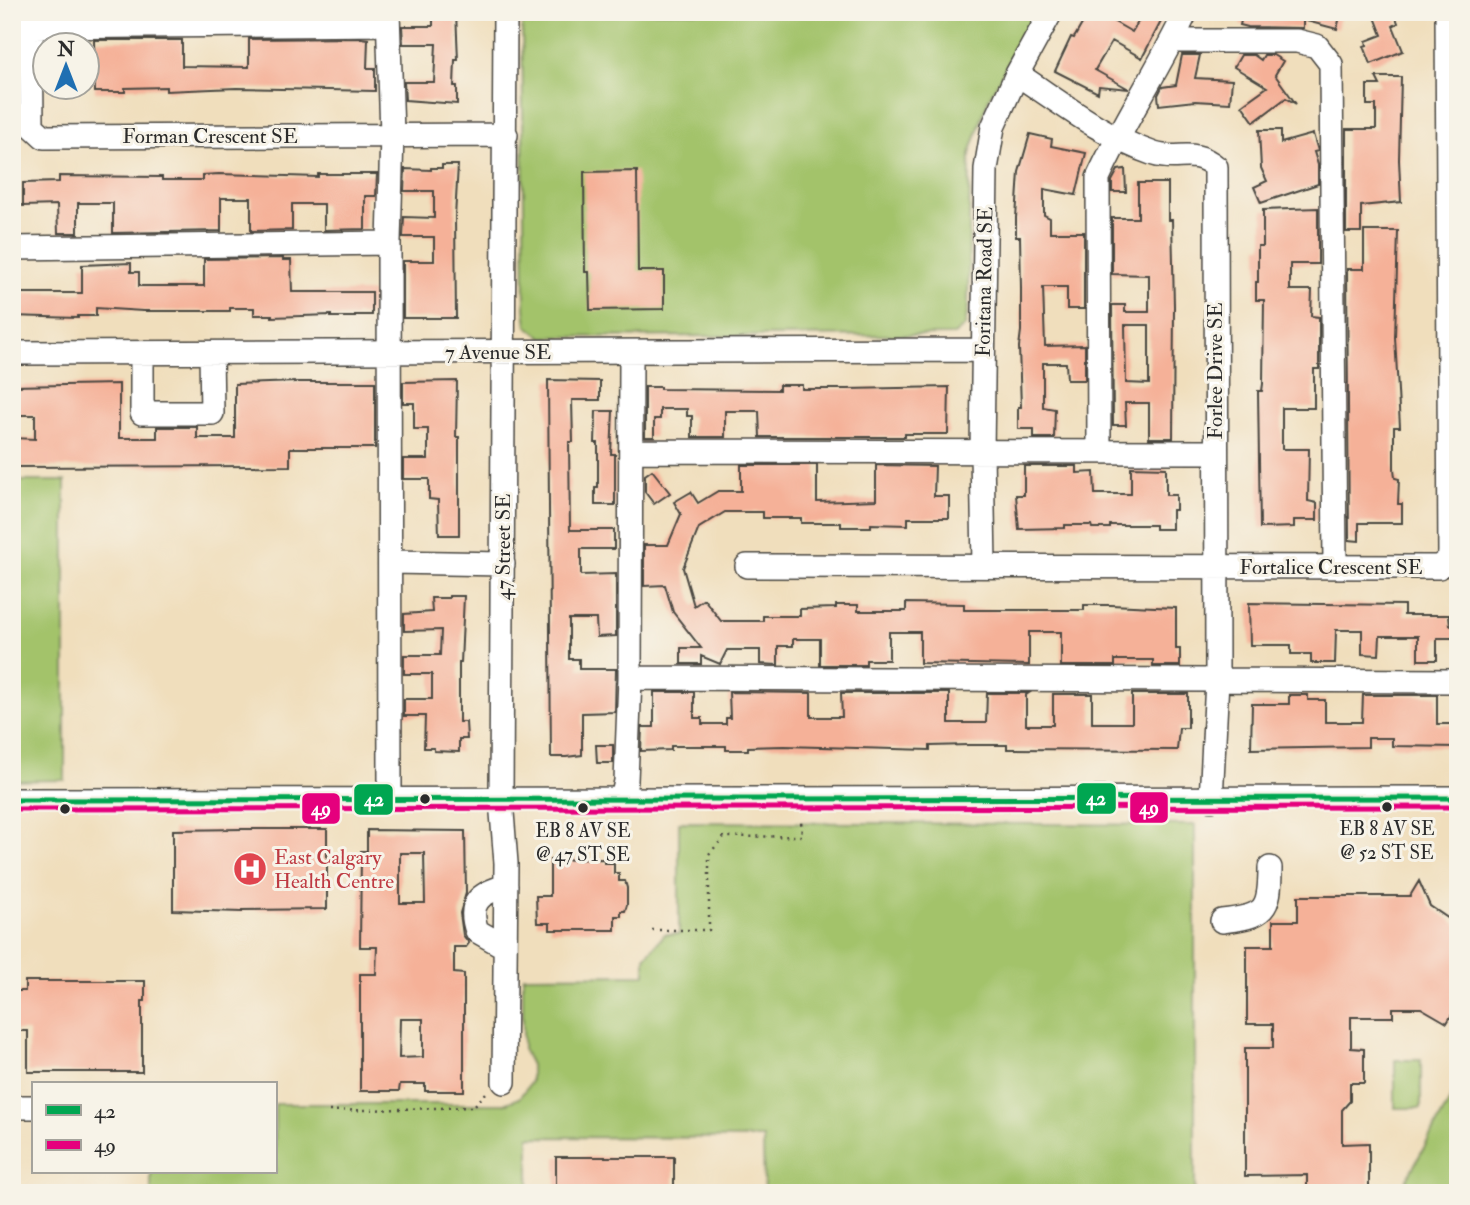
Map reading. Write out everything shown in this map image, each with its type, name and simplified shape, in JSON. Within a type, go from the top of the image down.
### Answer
[{"type":"street","name":"47 Street SE","points":[[504,1082],[506,886],[501,800],[505,12]]},
{"type":"street","name":"Foritana Road SE","points":[[984,565],[982,452],[986,169],[993,127],[1017,74],[1051,12]]},
{"type":"street","points":[[1099,452],[1098,178],[1186,12]]},
{"type":"street","name":"Fortalice Crescent SE","points":[[747,566],[1439,568],[1450,558],[1453,348],[1447,12]]},
{"type":"street","points":[[31,20],[388,18],[391,134],[390,800]]},
{"type":"street","name":"Forman Crescent SE","points":[[31,20],[32,126],[44,136],[506,135]]},
{"type":"street","points":[[1173,41],[1297,41],[1317,46],[1331,64],[1335,566]]},
{"type":"street","name":"Forlee Drive SE","points":[[1017,74],[1117,138],[1157,155],[1204,157],[1216,167],[1217,680],[1211,800]]},
{"type":"street","points":[[12,248],[389,243]]},
{"type":"street","name":"7 Avenue SE","points":[[12,353],[983,350]]},
{"type":"street","points":[[142,352],[142,413],[212,413],[211,352]]},
{"type":"street","points":[[622,800],[626,781],[630,678],[631,352]]},
{"type":"street","points":[[631,451],[1215,453]]},
{"type":"street","points":[[391,562],[503,564]]},
{"type":"street","points":[[630,678],[1458,681]]},
{"type":"street","points":[[12,800],[1458,798]]},
{"type":"street","points":[[1222,921],[1249,916],[1265,907],[1270,895],[1270,868]]},
{"type":"street","points":[[505,947],[477,931],[473,919],[478,899],[488,890],[506,886]]},
{"type":"street","points":[[12,1107],[32,1107]]},
{"type":"path","points":[[652,930],[709,930],[709,854],[724,837],[802,836],[801,820]]},
{"type":"path","points":[[330,1111],[473,1107],[486,1091],[504,1082]]},
{"type":"green space","points":[[522,12],[1036,12],[988,100],[970,154],[968,307],[965,326],[954,335],[542,337],[527,326],[525,309]]},
{"type":"green space","points":[[12,481],[65,481],[65,780],[12,781]]},
{"type":"green space","points":[[679,822],[1195,825],[1195,1193],[764,1193],[763,1138],[529,1137],[529,1193],[151,1193],[151,1174],[276,1174],[276,1104],[504,1104],[519,1098],[531,1082],[531,1065],[523,1049],[523,976],[645,975],[645,957],[665,934],[679,934]]},
{"type":"green space","points":[[1395,1060],[1421,1060],[1421,1108],[1395,1108]]},
{"type":"green space","points":[[1458,1086],[1458,1193],[1399,1193]]},
{"type":"building","points":[[433,12],[456,12],[458,60],[455,60],[454,86],[457,86],[457,104],[405,100],[404,82],[434,82],[436,44],[403,44],[402,26],[433,26]]},
{"type":"building","points":[[1089,12],[1097,12],[1132,32],[1144,12],[1166,12],[1142,58],[1112,41],[1095,70],[1129,89],[1099,86],[1098,93],[1055,71],[1071,37],[1074,38]]},
{"type":"building","points":[[1243,12],[1341,12],[1337,29],[1303,20],[1303,28],[1248,27],[1240,25]]},
{"type":"building","points":[[1373,12],[1394,12],[1398,23],[1393,26],[1403,51],[1371,64],[1364,46],[1367,45],[1366,41],[1382,35]]},
{"type":"building","points":[[249,39],[368,39],[367,68],[375,68],[375,91],[236,88],[166,91],[166,87],[125,88],[125,92],[102,92],[102,40],[182,40],[182,66],[249,67]]},
{"type":"building","points":[[1182,55],[1200,55],[1195,78],[1232,80],[1230,103],[1195,101],[1159,105],[1158,95],[1162,87],[1176,85]]},
{"type":"building","points":[[1241,55],[1254,55],[1261,60],[1264,55],[1273,55],[1283,61],[1275,75],[1296,104],[1286,98],[1254,122],[1242,105],[1267,87],[1234,67]]},
{"type":"building","points":[[1376,77],[1401,77],[1401,202],[1361,206],[1361,232],[1346,232],[1346,129],[1376,129],[1376,105],[1367,105],[1367,85],[1380,85]]},
{"type":"building","points":[[1259,130],[1281,130],[1281,143],[1313,134],[1318,151],[1314,152],[1318,165],[1318,184],[1261,203],[1254,187],[1267,181],[1261,168]]},
{"type":"building","points":[[1030,134],[1052,139],[1051,146],[1086,153],[1076,195],[1044,189],[1044,215],[1050,218],[1050,232],[1084,232],[1084,309],[1067,309],[1067,287],[1043,287],[1045,346],[1085,345],[1085,380],[1067,380],[1066,363],[1043,363],[1043,407],[1055,409],[1054,438],[1034,438],[1034,429],[1018,429],[1018,407],[1021,407],[1021,288],[1020,237],[1016,237],[1016,218],[1019,172]]},
{"type":"building","points":[[442,165],[458,165],[455,217],[456,318],[403,318],[403,261],[434,261],[434,237],[403,237],[404,217],[434,218],[434,191],[404,191],[405,169],[431,170],[442,168]]},
{"type":"building","points":[[1125,169],[1126,192],[1112,192],[1112,181],[1118,170]]},
{"type":"building","points":[[637,171],[638,271],[664,271],[664,309],[590,310],[589,272],[585,272],[584,172]]},
{"type":"building","points":[[318,174],[377,174],[376,196],[365,196],[365,229],[324,230],[324,204],[292,204],[292,230],[251,231],[251,198],[221,198],[221,231],[113,233],[113,203],[78,203],[78,233],[58,233],[57,205],[23,206],[23,183],[59,182],[59,176],[203,180],[203,175],[318,177]]},
{"type":"building","points":[[1138,183],[1168,183],[1168,220],[1172,220],[1174,306],[1173,438],[1149,438],[1149,403],[1125,403],[1126,425],[1113,425],[1112,305],[1125,305],[1125,312],[1149,312],[1149,275],[1112,274],[1112,218],[1138,218]],"holes":[[[1125,325],[1149,325],[1149,384],[1126,383]]]},
{"type":"building","points":[[1318,208],[1318,264],[1290,264],[1290,290],[1312,290],[1311,316],[1319,317],[1319,369],[1314,369],[1314,408],[1282,408],[1282,449],[1309,449],[1308,501],[1317,503],[1317,520],[1294,520],[1294,527],[1260,528],[1258,391],[1262,391],[1263,384],[1264,300],[1256,300],[1256,282],[1258,246],[1263,246],[1263,210]]},
{"type":"building","points":[[1364,231],[1398,231],[1395,337],[1400,427],[1394,427],[1394,468],[1395,478],[1399,479],[1398,504],[1402,504],[1402,523],[1359,523],[1359,541],[1349,540],[1347,269],[1364,269]]},
{"type":"building","points":[[204,259],[291,260],[292,292],[372,292],[372,315],[272,317],[254,315],[254,308],[230,308],[230,311],[143,311],[96,308],[96,316],[78,318],[12,316],[12,293],[82,293],[82,265],[131,263],[131,272],[139,272],[139,286],[204,286]]},
{"type":"building","points":[[548,380],[600,381],[600,400],[572,400],[573,442],[569,442],[570,530],[614,530],[614,549],[581,549],[581,575],[616,574],[616,636],[597,637],[596,619],[569,619],[569,659],[579,659],[579,669],[616,669],[615,712],[582,713],[582,755],[566,757],[551,757]]},
{"type":"building","points":[[457,381],[459,535],[439,535],[438,500],[429,499],[429,479],[403,479],[403,459],[428,459],[428,429],[414,429],[414,403],[403,403],[403,382]]},
{"type":"building","points":[[375,382],[375,448],[290,448],[290,466],[12,467],[12,438],[35,439],[35,415],[12,415],[12,386],[119,384],[119,438],[157,438],[157,427],[197,427],[197,438],[235,438],[235,384]]},
{"type":"building","points":[[779,385],[802,385],[802,389],[949,387],[948,434],[905,434],[905,437],[760,437],[759,411],[725,411],[725,437],[692,437],[692,416],[687,416],[687,409],[660,409],[660,419],[654,419],[654,437],[645,437],[645,387],[779,390]]},
{"type":"building","points":[[596,411],[613,411],[611,454],[615,454],[615,505],[595,505],[595,488],[598,488]]},
{"type":"building","points":[[741,465],[817,465],[817,502],[876,500],[876,465],[935,466],[934,496],[949,496],[949,518],[908,518],[908,525],[871,524],[871,527],[841,527],[841,523],[801,523],[801,518],[763,518],[763,512],[725,512],[699,528],[683,568],[694,606],[704,599],[721,621],[763,621],[763,616],[800,616],[800,609],[836,608],[836,605],[858,605],[858,611],[906,611],[906,603],[964,604],[964,610],[1084,610],[1084,605],[1176,608],[1176,649],[1180,649],[1180,666],[1153,666],[1153,660],[1115,660],[1115,666],[1061,666],[1061,632],[1029,632],[1029,665],[920,663],[920,632],[889,632],[889,660],[866,660],[866,665],[820,665],[820,639],[793,639],[793,646],[778,646],[778,665],[760,664],[760,650],[727,650],[720,664],[701,656],[701,664],[681,664],[681,648],[701,648],[673,612],[665,585],[644,586],[644,545],[668,545],[681,514],[674,502],[691,492],[698,503],[718,491],[741,491]]},
{"type":"building","points":[[1024,466],[1077,466],[1077,473],[1094,472],[1095,494],[1131,494],[1131,467],[1166,468],[1166,495],[1176,495],[1176,510],[1172,510],[1172,529],[1155,529],[1155,525],[1110,525],[1110,528],[1092,528],[1091,525],[1065,525],[1065,528],[1019,529],[1016,495],[1024,495]]},
{"type":"building","points":[[652,470],[670,493],[654,504],[645,492],[645,475]]},
{"type":"building","points":[[464,596],[459,663],[459,722],[466,722],[467,739],[459,739],[459,752],[424,748],[425,716],[404,716],[404,699],[432,699],[432,674],[404,674],[404,655],[440,655],[441,630],[404,631],[404,614],[432,612],[431,598]]},
{"type":"building","points":[[1249,603],[1404,605],[1404,615],[1449,615],[1450,625],[1458,623],[1458,638],[1437,638],[1437,660],[1418,660],[1418,636],[1380,636],[1379,655],[1362,654],[1362,630],[1336,630],[1335,663],[1311,663],[1311,654],[1291,654],[1291,645],[1250,645]]},
{"type":"building","points":[[654,692],[694,692],[694,718],[702,718],[702,724],[726,724],[726,718],[730,718],[729,692],[811,693],[811,717],[842,717],[841,693],[949,693],[949,723],[986,723],[987,693],[1029,693],[1026,695],[1026,725],[1053,725],[1053,694],[1092,694],[1092,723],[1132,723],[1132,694],[1188,694],[1188,728],[1179,728],[1177,750],[1007,749],[1007,745],[968,745],[930,746],[930,750],[784,746],[726,750],[726,746],[671,746],[671,750],[641,751],[642,727],[654,727]]},
{"type":"building","points":[[1289,695],[1308,695],[1308,700],[1325,700],[1325,722],[1362,722],[1363,695],[1437,695],[1437,724],[1458,724],[1458,747],[1392,746],[1392,738],[1368,738],[1368,747],[1251,749],[1252,704],[1289,704]]},
{"type":"building","points":[[596,745],[613,745],[613,763],[597,763]]},
{"type":"building","name":"East Calgary Health Centre","points":[[327,829],[327,909],[242,912],[173,910],[173,830]]},
{"type":"building","points":[[367,830],[465,831],[466,893],[460,913],[463,935],[469,943],[466,947],[454,947],[454,973],[464,974],[464,1091],[425,1091],[425,1084],[400,1084],[399,1091],[360,1091],[360,974],[376,974],[377,947],[360,947],[361,851],[367,851]],"holes":[[[400,853],[424,853],[425,903],[400,903]],[[400,1019],[423,1019],[423,1057],[399,1058]]]},
{"type":"building","points":[[604,859],[604,863],[614,863],[614,873],[619,873],[619,881],[625,881],[627,888],[627,905],[625,911],[621,911],[621,916],[615,916],[615,930],[550,930],[550,923],[537,923],[536,896],[550,896],[550,860]]},
{"type":"building","points":[[1419,881],[1430,906],[1458,925],[1458,1004],[1447,1023],[1421,1008],[1393,1008],[1393,1017],[1351,1017],[1351,1048],[1364,1049],[1364,1083],[1350,1083],[1350,1101],[1342,1110],[1342,1144],[1369,1143],[1369,1193],[1307,1191],[1307,1175],[1245,1176],[1245,1048],[1273,1048],[1273,1024],[1247,1024],[1247,946],[1273,946],[1273,921],[1298,921],[1298,896],[1410,896]]},
{"type":"building","points":[[25,981],[145,981],[145,1001],[142,1001],[142,1072],[28,1072],[28,1031],[12,1031],[12,991],[25,991]]},
{"type":"building","points":[[556,1157],[674,1157],[674,1193],[556,1193]]},
{"type":"transit line","name":"42","points":[[12,800],[1458,798]]},
{"type":"transit line","name":"49","points":[[12,809],[1458,807]]},
{"type":"place","name":"EB 8 AV SE @ 52 ST SE","points":[[1387,807]]},
{"type":"place","name":"EB 8 AV SE @ 47 ST SE","points":[[583,808]]},
{"type":"place","name":"East Calgary Health Centre","points":[[250,869]]}]
